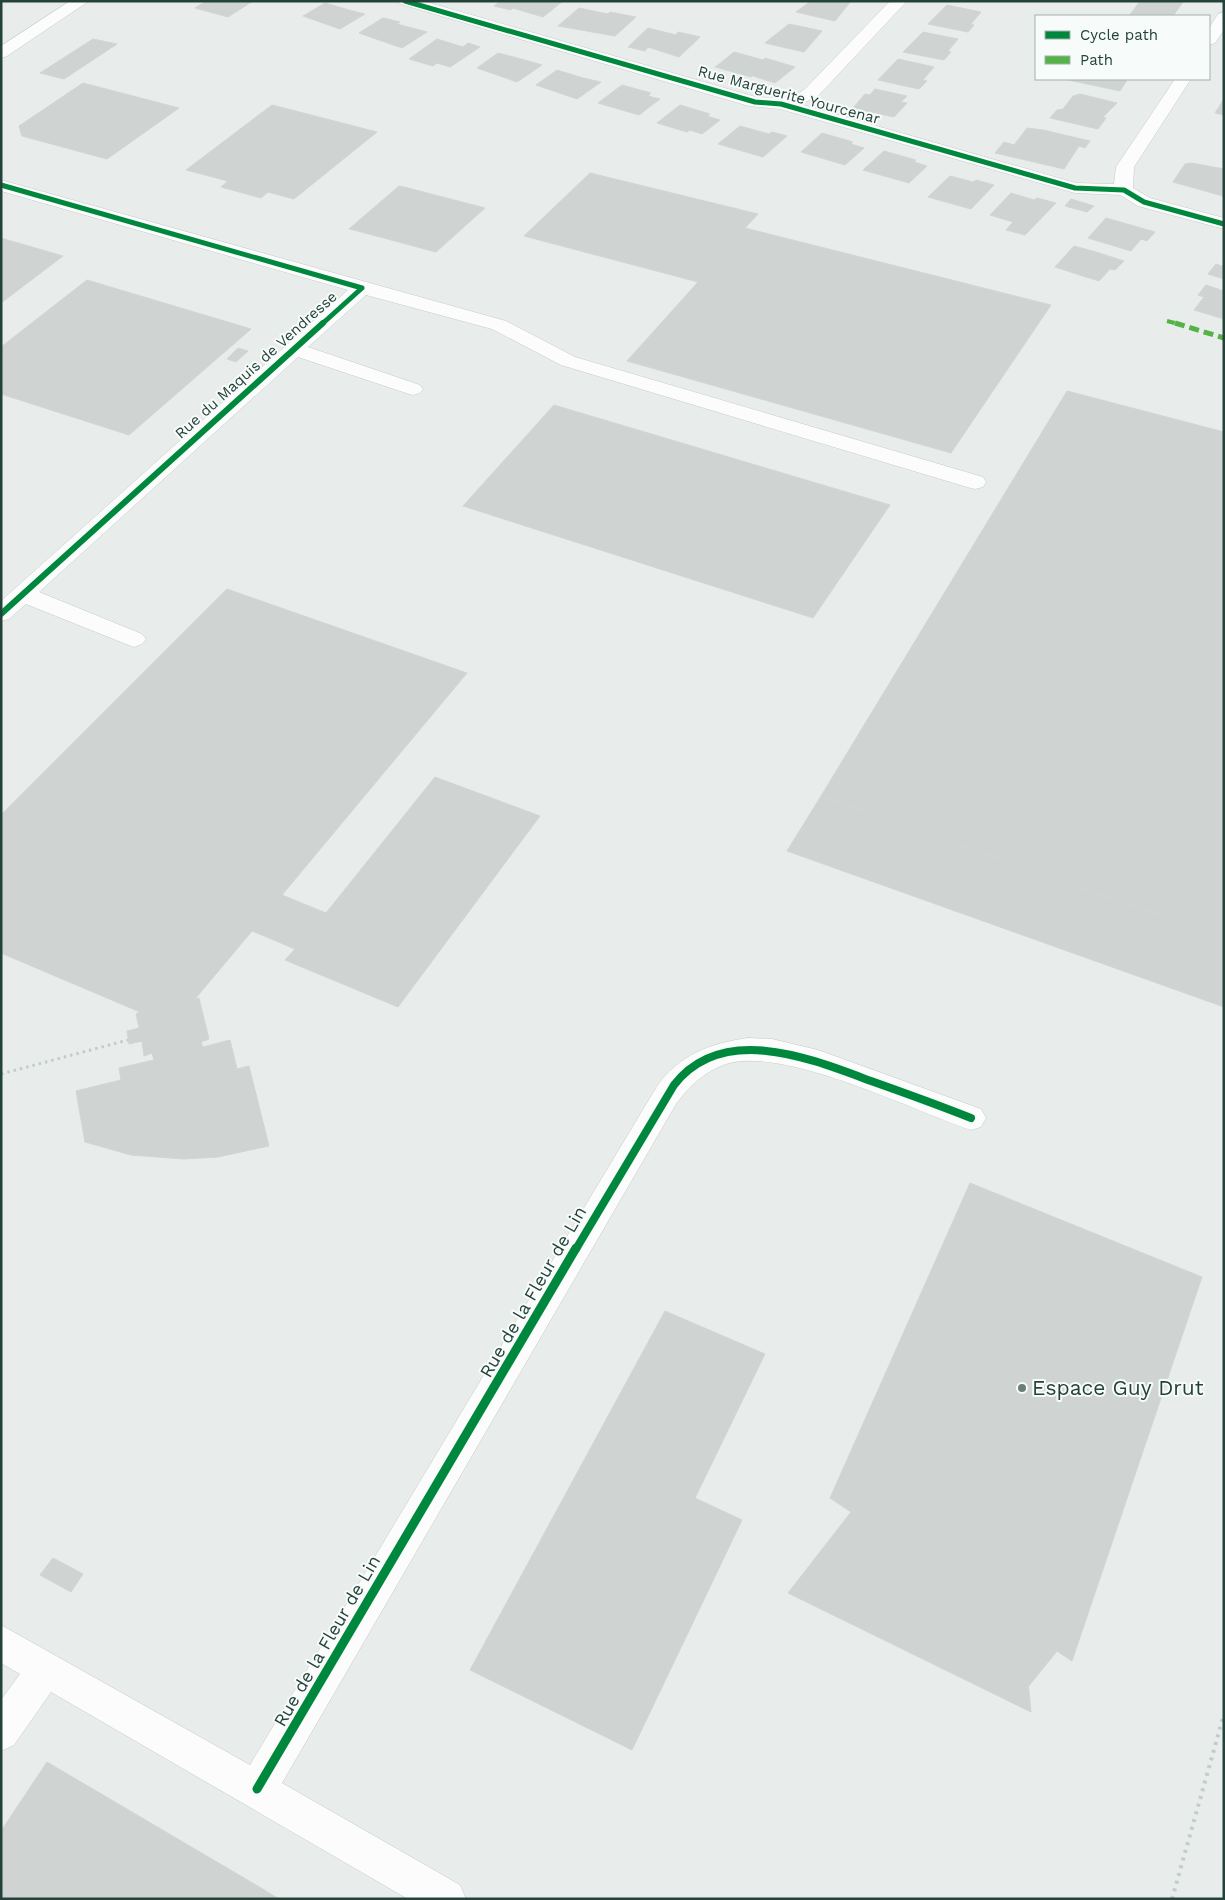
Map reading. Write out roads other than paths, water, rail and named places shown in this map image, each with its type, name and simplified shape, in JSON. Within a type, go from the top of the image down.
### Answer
[{"type":"street","points":[[1,53],[81,1]]},
{"type":"street","name":"Rue Marguerite Yourcenar","points":[[405,1],[755,102],[781,104],[1075,188],[1124,190],[1144,202],[1224,224]]},
{"type":"street","points":[[781,104],[804,98],[811,93],[899,1]]},
{"type":"street","points":[[1210,39],[1224,18]]},
{"type":"street","points":[[1124,190],[1122,182],[1125,167],[1182,80]]},
{"type":"street","name":"Rue du Maquis de Vendresse","points":[[1,185],[362,288]]},
{"type":"street","points":[[362,288],[499,325],[568,361],[975,482]]},
{"type":"street","name":"Rue du Maquis de Vendresse","points":[[1,614],[362,288]]},
{"type":"street","points":[[295,349],[413,389]]},
{"type":"street","points":[[23,594],[134,639]]},
{"type":"street","name":"Rue de la Fleur de Lin","points":[[257,1789],[666,1096],[682,1075],[709,1058],[737,1050],[765,1049],[803,1055],[971,1118]]},
{"type":"street","points":[[1,1642],[446,1899]]},
{"type":"street","points":[[1,1732],[46,1668]]},
{"type":"place","name":"Espace Guy Drut","points":[[1022,1388]]}]
